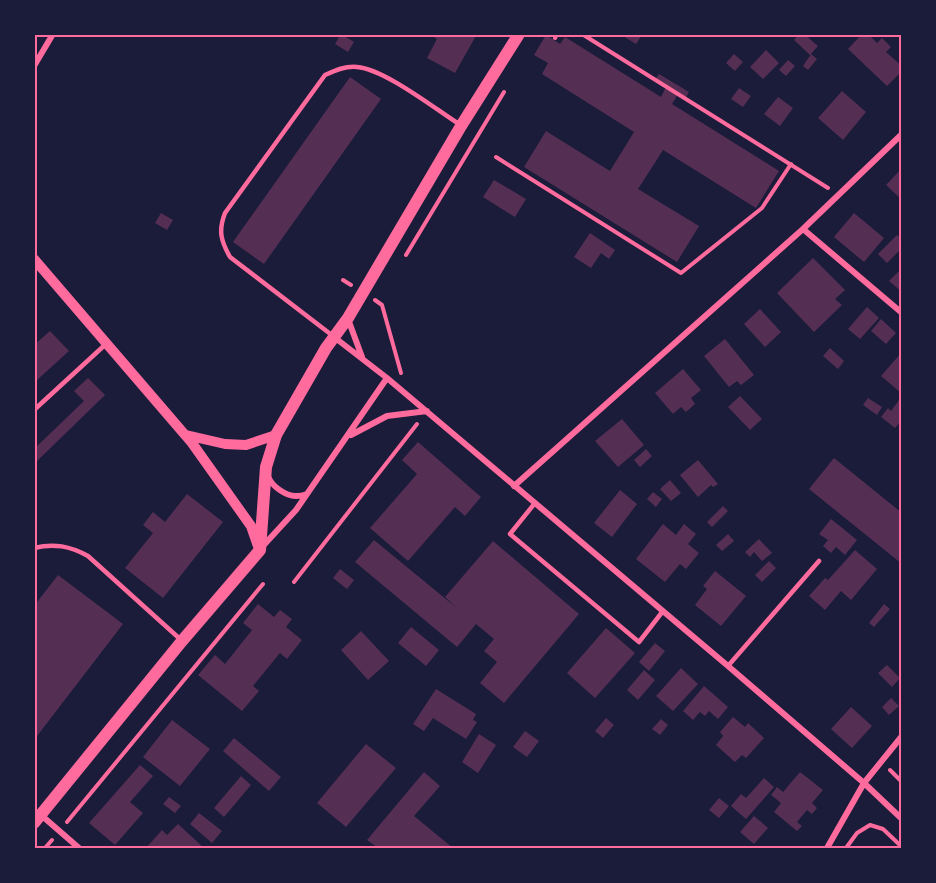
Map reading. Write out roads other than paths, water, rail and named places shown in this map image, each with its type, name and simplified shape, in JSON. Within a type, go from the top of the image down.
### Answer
[{"type":"main road","points":[[38,819],[182,641],[260,550],[266,467],[276,435],[518,35]]},
{"type":"street","points":[[34,66],[53,34]]},
{"type":"street","points":[[514,486],[803,229],[902,134]]},
{"type":"street","points":[[803,229],[902,314]]},
{"type":"street","points":[[34,259],[186,435],[250,526],[260,550],[308,494],[387,378]]},
{"type":"street","points":[[348,318],[362,358]]},
{"type":"street","points":[[334,337],[427,411],[728,666],[864,783],[902,819]]},
{"type":"street","points":[[348,436],[387,416],[427,411]]},
{"type":"street","points":[[186,435],[225,444],[246,445],[276,435]]},
{"type":"street","points":[[266,467],[270,481],[281,490],[295,497],[308,494]]},
{"type":"street","points":[[827,849],[864,783],[902,736]]},
{"type":"street","points":[[38,819],[60,831],[79,849]]},
{"type":"lane","points":[[334,337],[230,257],[222,244],[220,231],[225,213],[325,75],[341,68],[356,67],[377,71],[461,126]]},
{"type":"lane","points":[[34,410],[107,343]]},
{"type":"lane","points":[[535,503],[510,534],[639,642],[663,611]]},
{"type":"lane","points":[[34,548],[60,545],[88,556],[182,641]]},
{"type":"lane","points":[[728,666],[819,561]]}]
